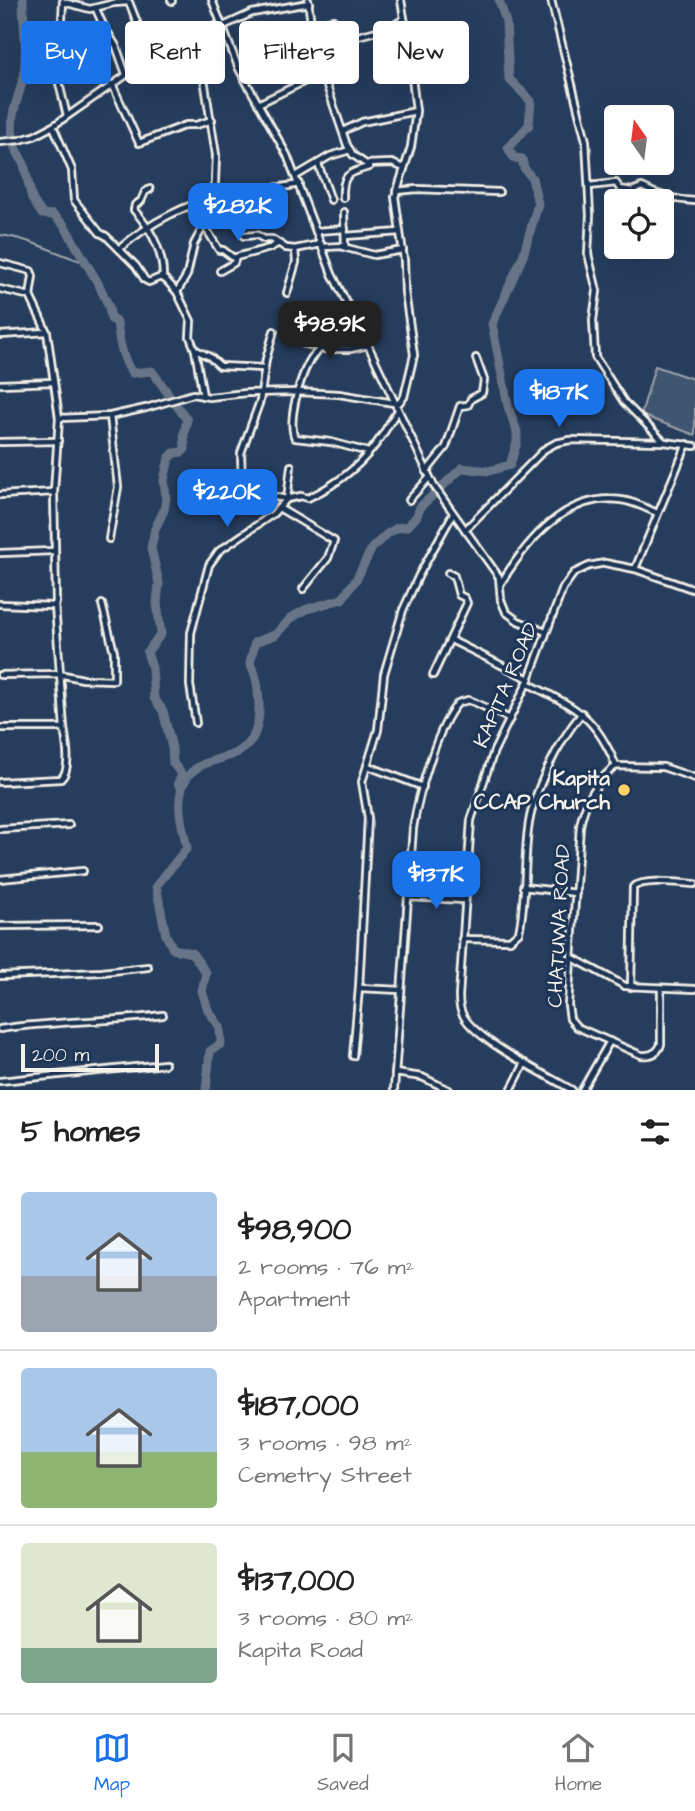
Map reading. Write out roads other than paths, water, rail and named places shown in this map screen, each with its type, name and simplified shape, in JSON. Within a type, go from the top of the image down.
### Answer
[{"type":"street","points":[[212,0],[218,21]]},
{"type":"street","points":[[274,331],[264,368],[262,392],[241,453],[242,488],[247,492],[287,499],[301,496],[308,498],[323,491],[358,465],[368,452],[404,397],[414,355],[396,191],[413,139],[416,111],[401,0]]},
{"type":"street","points":[[551,0],[586,141],[590,215],[588,254],[597,291],[593,320],[595,357],[624,402],[664,442]]},
{"type":"street","points":[[67,116],[58,79],[63,52],[63,1],[96,9],[114,3],[129,2],[136,21]]},
{"type":"street","points":[[225,24],[248,14],[309,1],[312,21]]},
{"type":"street","points":[[96,9],[116,46],[125,71]]},
{"type":"street","points":[[359,36],[391,27],[404,19]]},
{"type":"street","points":[[225,37],[239,69],[280,141],[296,176],[332,274],[433,486],[499,577],[502,603],[509,616],[546,632]]},
{"type":"street","points":[[0,142],[28,138],[53,126],[125,75]]},
{"type":"street","points":[[112,84],[139,143],[186,125],[212,120]]},
{"type":"street","points":[[177,292],[185,281],[193,248],[214,210],[216,162],[206,84]]},
{"type":"street","points":[[258,104],[299,84]]},
{"type":"street","points":[[326,84],[349,150],[362,162],[374,166]]},
{"type":"street","points":[[342,131],[362,122],[416,111]]},
{"type":"street","points":[[53,126],[72,170],[74,200],[100,233],[106,236],[149,282],[160,278],[164,273],[159,251],[148,227],[134,210],[135,205],[150,189]]},
{"type":"street","points":[[296,176],[330,156],[349,150]]},
{"type":"street","points":[[343,198],[343,183],[348,175],[374,166],[395,163],[404,168]]},
{"type":"street","points":[[318,164],[331,200]]},
{"type":"street","points":[[588,186],[616,183],[620,190],[632,191],[642,187],[659,196],[695,201]]},
{"type":"street","points":[[119,249],[148,227],[174,213],[214,198],[299,184]]},
{"type":"street","points":[[396,191],[413,189],[499,192]]},
{"type":"street","points":[[343,247],[346,244],[344,212]]},
{"type":"street","points":[[204,225],[219,250],[235,259]]},
{"type":"street","points":[[317,231],[345,229]]},
{"type":"street","points":[[345,236],[400,232]]},
{"type":"street","points":[[244,236],[257,235],[295,249],[322,245],[374,255],[403,250]]},
{"type":"street","points":[[220,271],[245,254],[277,244]]},
{"type":"street","points":[[287,293],[296,262],[295,249]]},
{"type":"street","points":[[0,263],[31,271],[33,276],[30,296],[47,332],[59,418],[54,492],[55,605],[67,749],[66,772],[63,778],[0,782]]},
{"type":"street","points":[[160,278],[166,280],[177,292],[191,321],[190,337],[203,396]]},
{"type":"street","points":[[0,289],[30,296]]},
{"type":"street","points":[[0,335],[47,332]]},
{"type":"street","points":[[301,343],[323,348],[350,349],[368,345]]},
{"type":"street","points":[[323,348],[309,360],[297,392],[292,432],[295,438],[331,442],[368,452]]},
{"type":"street","points":[[195,350],[211,357],[220,366],[264,368]]},
{"type":"street","points":[[426,472],[446,447],[460,406],[468,405],[471,399],[483,391],[482,373],[476,358]]},
{"type":"street","points":[[0,384],[54,382]]},
{"type":"street","points":[[59,418],[110,416],[186,395],[262,392],[339,394],[396,407]]},
{"type":"street","points":[[109,539],[118,486],[110,416]]},
{"type":"street","points":[[466,530],[545,449],[556,443],[586,440],[664,442],[695,446]]},
{"type":"street","points":[[0,442],[58,441]]},
{"type":"street","points":[[635,569],[687,444]]},
{"type":"street","points":[[196,723],[190,691],[191,633],[209,565],[219,551],[279,508],[287,499],[291,467]]},
{"type":"street","points":[[409,500],[429,478]]},
{"type":"street","points":[[0,495],[54,492]]},
{"type":"street","points":[[501,583],[523,549],[538,532],[556,518],[582,505],[600,500],[620,500],[657,513]]},
{"type":"street","points":[[279,508],[334,541],[328,558],[303,589]]},
{"type":"street","points":[[353,1055],[368,818],[361,787],[381,710],[384,674],[403,610],[453,514]]},
{"type":"street","points":[[0,553],[54,551]]},
{"type":"street","name":"KAPITA ROAD","points":[[572,1090],[477,1031],[462,1014],[459,1003],[471,820],[494,751],[528,681],[563,588],[575,573],[589,566],[605,563],[635,569],[695,589]]},
{"type":"street","points":[[433,675],[467,603],[465,598],[459,595],[454,576],[448,573]]},
{"type":"street","points":[[0,604],[55,605]]},
{"type":"street","points":[[0,675],[59,674],[83,679],[115,679],[114,652],[103,604]]},
{"type":"street","points":[[450,640],[582,713],[603,736],[616,766],[663,767],[695,778]]},
{"type":"street","points":[[394,1090],[413,828],[423,787],[442,730],[458,704],[468,700],[510,719]]},
{"type":"street","points":[[462,939],[505,941],[514,938],[520,928],[531,811],[547,772],[582,713]]},
{"type":"street","points":[[0,727],[64,728]]},
{"type":"street","points":[[368,766],[423,787]]},
{"type":"street","name":"CHATUWA ROAD","points":[[616,766],[594,791],[582,815],[568,1005],[570,1019],[578,1027],[642,1055],[650,1055],[657,1052],[661,1041],[661,989]]},
{"type":"street","points":[[0,829],[69,825]]},
{"type":"street","points":[[0,879],[83,872]]},
{"type":"street","points":[[631,987],[633,887],[641,883],[695,884]]},
{"type":"street","points":[[523,887],[576,893]]},
{"type":"street","points":[[408,897],[465,900]]},
{"type":"street","points":[[0,926],[99,925]]},
{"type":"street","points":[[571,957],[615,983],[631,987],[695,989]]},
{"type":"street","points":[[0,976],[148,968]]},
{"type":"street","points":[[359,988],[401,990]]},
{"type":"street","points":[[0,1029],[163,1015]]},
{"type":"street","points":[[582,1090],[610,1041]]},
{"type":"street","points":[[511,1090],[525,1062]]},
{"type":"street","points":[[0,1081],[165,1064]]},
{"type":"street","points":[[395,1073],[422,1077],[449,1090]]},
{"type":"waterway","points":[[13,138],[14,112],[25,64],[23,0]]},
{"type":"waterway","points":[[206,1090],[210,1051],[221,1044],[220,1027],[208,1010],[202,991],[206,973],[192,953],[173,949],[166,935],[156,886],[187,848],[180,810],[182,788],[190,774],[201,766],[239,751],[249,743],[257,728],[258,688],[250,663],[255,642],[275,635],[291,618],[307,609],[342,599],[357,578],[372,548],[387,534],[408,526],[417,516],[420,507],[462,468],[489,471],[510,465],[517,442],[492,324],[523,256],[538,204],[532,178],[524,168],[522,159],[514,158],[508,148],[529,125],[531,101],[509,79],[506,22],[499,0]]},
{"type":"waterway","points":[[13,144],[24,164],[32,199],[42,214],[53,215],[64,225],[99,285],[109,307],[111,319],[117,322],[122,349],[132,373],[152,371],[187,420],[185,449],[169,458],[164,480],[164,510],[155,529],[151,548],[159,583],[157,603],[161,634],[147,652],[152,668],[154,698],[163,711],[173,763],[182,775],[178,783],[180,787]]},
{"type":"waterway","points":[[0,235],[33,243],[84,262]]},
{"type":"place","name":"Kapita CCAP Church","points":[[624,790]]}]
